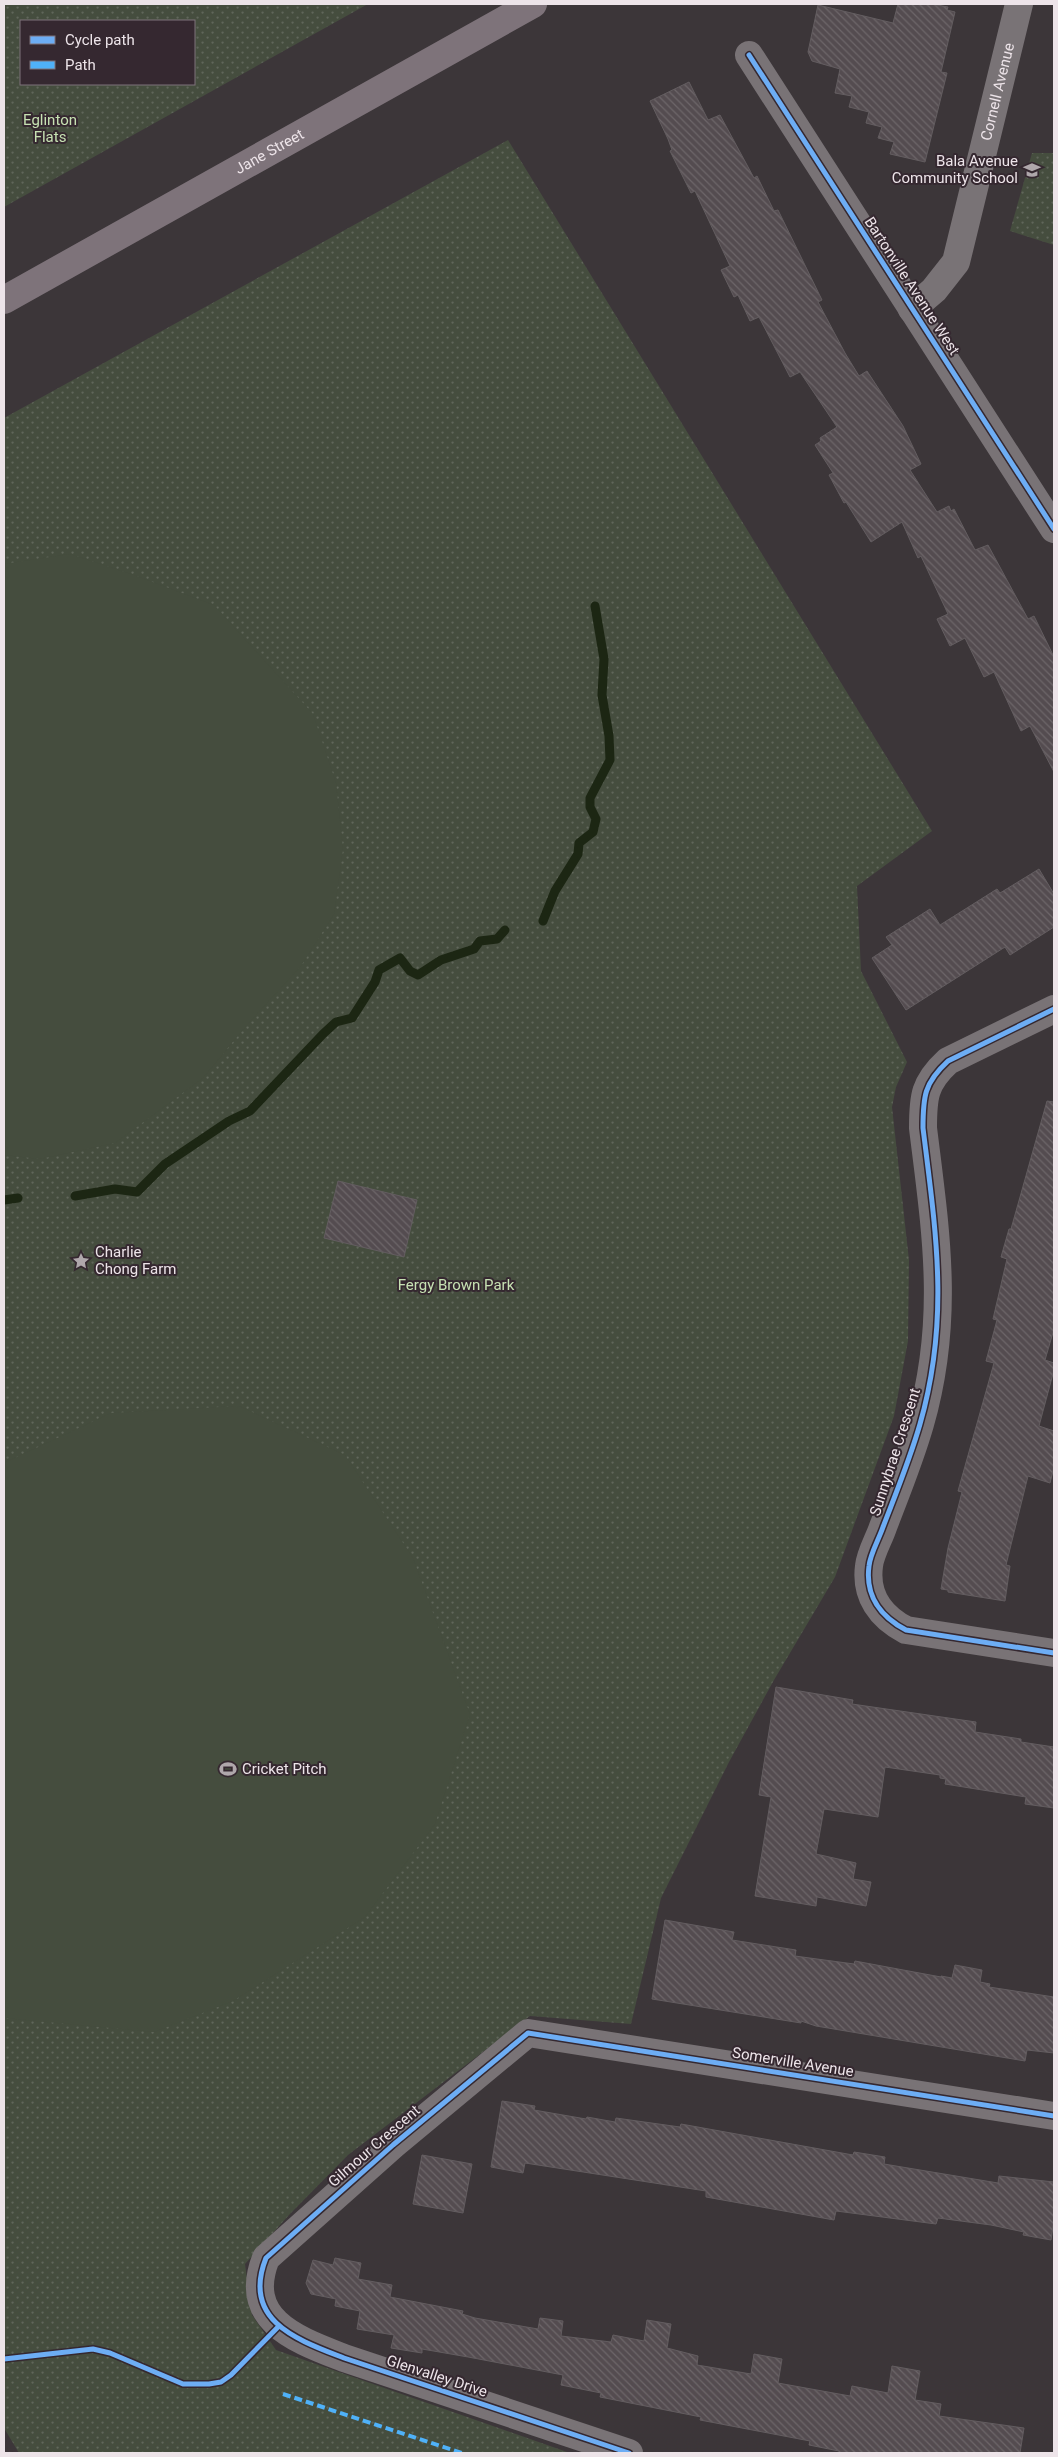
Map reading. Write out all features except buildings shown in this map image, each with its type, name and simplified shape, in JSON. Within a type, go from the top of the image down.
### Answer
[{"type":"main road","name":"Jane Street","points":[[4,300],[533,4]]},
{"type":"street","name":"Cornell Avenue","points":[[912,309],[934,290],[956,262],[1019,4]]},
{"type":"street","name":"Bartonville Avenue West","points":[[749,55],[1054,529]]},
{"type":"street","name":"Sunnybrae Crescent","points":[[1054,1010],[948,1061],[934,1074],[927,1089],[923,1108],[923,1128],[939,1279],[934,1353],[929,1388],[920,1424],[869,1566],[870,1592],[878,1609],[890,1621],[906,1630],[1054,1653]]},
{"type":"street","name":"Somerville Avenue","points":[[528,2033],[1054,2116]]},
{"type":"street","name":"Gilmour Crescent","points":[[261,2292],[261,2270],[266,2258],[393,2145],[528,2033]]},
{"type":"street","name":"Glenvalley Drive","points":[[261,2292],[266,2310],[279,2326],[299,2341],[629,2453]]},
{"type":"green space","name":"Eglinton Flats","points":[[4,4],[368,4],[4,207]]},
{"type":"green space","name":"Fergy Brown Park","points":[[508,140],[932,831],[857,886],[861,971],[907,1062],[896,1087],[892,1107],[909,1260],[908,1341],[894,1416],[835,1577],[774,1680],[729,1762],[661,1898],[631,2024],[530,2016],[348,2155],[289,2215],[245,2264],[252,2315],[276,2350],[570,2453],[19,2453],[4,2428],[4,418]]},
{"type":"green space","points":[[1032,153],[1054,153],[1054,245],[1010,231]]},
{"type":"green space","points":[[70,554],[134,575],[214,605],[313,714],[336,783],[343,849],[334,914],[301,966],[246,1026],[203,1078],[115,1143],[40,1159],[4,1155],[4,564]]},
{"type":"green space","name":"Cricket Pitch","points":[[239,1406],[345,1455],[413,1558],[470,1714],[435,1824],[365,1917],[233,2001],[154,2032],[4,2018],[4,1463],[111,1413]]},
{"type":"waterway","points":[[543,921],[555,891],[578,854],[579,843],[593,832],[596,819],[590,807],[590,798],[610,760],[609,736],[602,695],[604,659],[595,606]]},
{"type":"waterway","points":[[75,1196],[115,1189],[137,1192],[165,1164],[229,1121],[250,1111],[336,1022],[352,1018],[375,982],[379,970],[400,958],[410,971],[418,975],[441,960],[474,949],[480,941],[497,939],[505,930]]},
{"type":"waterway","points":[[4,1200],[18,1198]]},
{"type":"marked path","points":[[283,2394],[462,2453]]},
{"type":"cycle path","points":[[749,55],[1054,529]]},
{"type":"cycle path","points":[[1054,1009],[948,1061],[934,1076],[926,1091],[923,1128],[936,1240],[938,1276],[935,1348],[920,1424],[903,1476],[871,1557],[868,1577],[872,1596],[882,1612],[906,1630],[1054,1653]]},
{"type":"cycle path","points":[[629,2453],[344,2358],[309,2344],[278,2325],[268,2313],[261,2298],[260,2280],[266,2258],[393,2145],[528,2033],[1054,2116]]},
{"type":"cycle path","points":[[4,2359],[93,2349],[110,2353],[183,2384],[209,2384],[221,2382],[231,2375],[279,2326]]},
{"type":"place","name":"Bala Avenue Community School","points":[[1032,170]]},
{"type":"place","name":"Charlie Chong Farm","points":[[81,1261]]},
{"type":"place","name":"Cricket Pitch","points":[[228,1769]]}]
